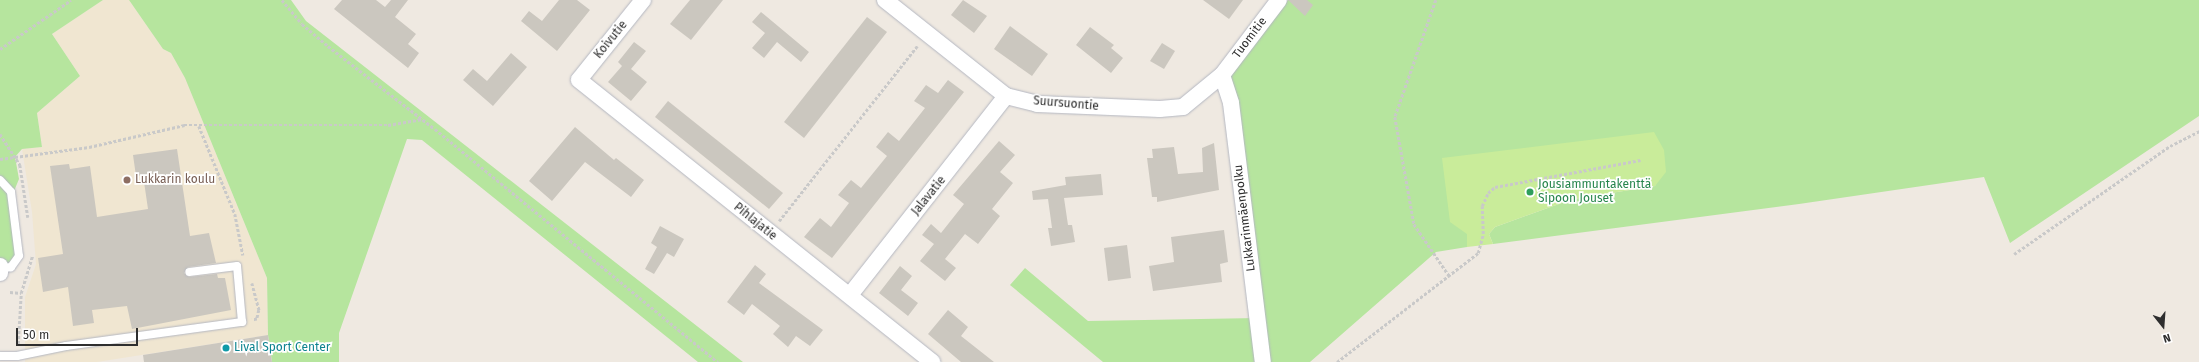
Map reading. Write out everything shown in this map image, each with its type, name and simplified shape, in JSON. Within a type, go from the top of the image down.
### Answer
[{"type":"street","name":"Koivutie","points":[[579,80],[643,0]]},
{"type":"street","name":"Suursuontie","points":[[885,0],[1006,96],[1037,104],[1166,109],[1189,103],[1222,75]]},
{"type":"street","name":"Tuomitie","points":[[1222,75],[1279,0]]},
{"type":"street","name":"Lukkarinmäenpolku","points":[[1222,75],[1231,103],[1262,362]]},
{"type":"street","name":"Pihlajatie","points":[[579,80],[769,234],[850,295],[932,362]]},
{"type":"street","name":"Jalavatie","points":[[850,295],[1006,96]]},
{"type":"street","points":[[0,266],[0,273]]},
{"type":"lane","points":[[0,180],[11,192],[19,256],[11,267],[0,269]]},
{"type":"lane","points":[[0,356],[17,356],[66,346],[242,322],[237,266],[189,272]]},
{"type":"path","points":[[0,49],[71,0]]},
{"type":"path","points":[[282,0],[302,24],[422,119],[718,362]]},
{"type":"path","points":[[1436,0],[1395,117],[1414,224],[1450,277]]},
{"type":"path","points":[[769,234],[920,42]]},
{"type":"path","points":[[0,159],[89,147],[175,126],[324,123],[388,125],[422,119]]},
{"type":"path","points":[[199,126],[235,214],[244,258]]},
{"type":"path","points":[[2014,254],[2170,146],[2199,131]]},
{"type":"path","points":[[1337,362],[1450,277],[1478,253],[1483,234],[1482,206],[1488,193],[1495,187],[1641,160]]},
{"type":"path","points":[[242,322],[257,319],[258,310],[250,280]]},
{"type":"path","points":[[10,292],[21,293]]},
{"type":"shaded area","name":"Lukkarin koulu","points":[[103,0],[129,0],[163,49],[171,53],[185,78],[267,278],[268,335],[97,362],[25,362],[25,297],[36,264],[32,212],[22,149],[42,147],[37,113],[80,76],[52,34]]},
{"type":"green space","points":[[0,0],[103,0],[52,34],[80,76],[37,113],[42,147],[22,149],[15,157],[19,179],[12,196],[19,256],[0,269]]},
{"type":"green space","points":[[129,0],[291,0],[306,21],[743,362],[698,362],[422,140],[407,139],[339,333],[339,362],[272,362],[268,335],[267,278],[185,78],[171,53],[163,49]]},
{"type":"green space","points":[[1288,0],[2199,0],[2199,116],[2010,243],[1984,177],[1799,204],[1493,244],[1489,234],[1495,227],[1573,199],[1655,186],[1664,150],[1467,234],[1467,247],[1436,252],[1310,362],[1103,362],[1010,285],[1025,268],[1088,321],[1257,318],[1225,81]]},
{"type":"green space","name":"Jousiammuntakenttä Sipoon Jouset","points":[[1654,132],[1664,150],[1666,172],[1655,186],[1573,199],[1495,227],[1489,234],[1493,244],[1467,247],[1467,234],[1450,222],[1442,158]]},
{"type":"building","points":[[342,0],[376,0],[385,7],[391,0],[408,0],[395,17],[416,34],[408,44],[419,53],[408,68],[334,9]]},
{"type":"building","points":[[559,0],[577,0],[590,10],[557,51],[521,21],[529,11],[542,21]]},
{"type":"building","points":[[690,0],[723,0],[691,40],[670,24]]},
{"type":"building","points":[[963,0],[987,16],[974,33],[951,15]]},
{"type":"building","points":[[1203,0],[1243,0],[1229,19]]},
{"type":"building","points":[[1288,0],[1307,0],[1313,5],[1305,16]]},
{"type":"building","points":[[761,12],[809,52],[801,62],[777,42],[764,58],[752,48],[765,33],[752,22]]},
{"type":"building","points":[[867,17],[887,32],[804,138],[784,122]]},
{"type":"building","points":[[1010,26],[1048,54],[1032,76],[994,49]]},
{"type":"building","points":[[1090,27],[1114,45],[1111,48],[1123,58],[1111,73],[1076,45]]},
{"type":"building","points":[[634,42],[646,51],[631,69],[647,82],[631,101],[608,82],[622,66],[618,62]]},
{"type":"building","points":[[1162,43],[1175,51],[1164,69],[1150,61]]},
{"type":"building","points":[[511,53],[527,67],[493,106],[463,80],[473,69],[487,81]]},
{"type":"building","points":[[948,80],[964,92],[832,258],[804,237],[820,218],[831,227],[849,203],[838,195],[851,180],[861,188],[887,156],[876,147],[888,132],[899,141],[925,108],[914,101],[926,85],[938,93]]},
{"type":"building","points":[[668,101],[783,193],[769,209],[655,117]]},
{"type":"building","points":[[575,127],[614,160],[616,158],[644,180],[631,197],[585,162],[552,201],[529,181]]},
{"type":"building","points":[[999,141],[1015,155],[1000,172],[1013,183],[992,209],[1000,216],[978,244],[965,234],[945,259],[956,268],[945,281],[920,261],[934,244],[922,235],[931,224],[941,233],[964,204],[953,195]]},
{"type":"building","points":[[1214,143],[1219,190],[1157,202],[1157,197],[1152,197],[1147,158],[1153,158],[1152,149],[1174,147],[1178,174],[1203,172],[1202,148]]},
{"type":"building","points":[[177,149],[190,236],[209,233],[216,263],[188,267],[184,273],[189,277],[217,274],[218,278],[225,278],[231,310],[132,329],[127,306],[92,310],[94,323],[73,326],[68,287],[43,292],[38,258],[63,254],[50,166],[69,164],[70,169],[90,166],[97,217],[148,209],[143,175],[136,176],[133,155]]},
{"type":"building","points":[[1101,174],[1103,195],[1064,198],[1068,225],[1072,225],[1075,242],[1051,246],[1048,228],[1052,228],[1048,199],[1033,200],[1032,191],[1066,185],[1065,177]]},
{"type":"building","points":[[660,226],[684,239],[674,257],[667,253],[654,274],[645,269],[657,247],[651,243]]},
{"type":"building","points":[[1224,230],[1228,262],[1220,264],[1222,282],[1153,291],[1149,266],[1174,262],[1171,237]]},
{"type":"building","points":[[1127,245],[1131,278],[1108,281],[1104,248]]},
{"type":"building","points":[[755,265],[766,274],[759,283],[823,330],[810,346],[796,336],[788,347],[773,334],[780,326],[752,304],[744,315],[727,302]]},
{"type":"building","points":[[900,266],[912,276],[901,290],[918,303],[908,316],[879,293]]},
{"type":"building","points":[[948,310],[968,327],[961,336],[994,362],[961,362],[928,334]]},
{"type":"building","name":"Lival Sport Center","points":[[268,335],[272,362],[144,362],[143,355]]},
{"type":"place","name":"Lukkarin koulu","points":[[127,180]]},
{"type":"place","name":"Jousiammuntakenttä Sipoon Jouset","points":[[1530,192]]},
{"type":"place","name":"Lival Sport Center","points":[[226,348]]}]
